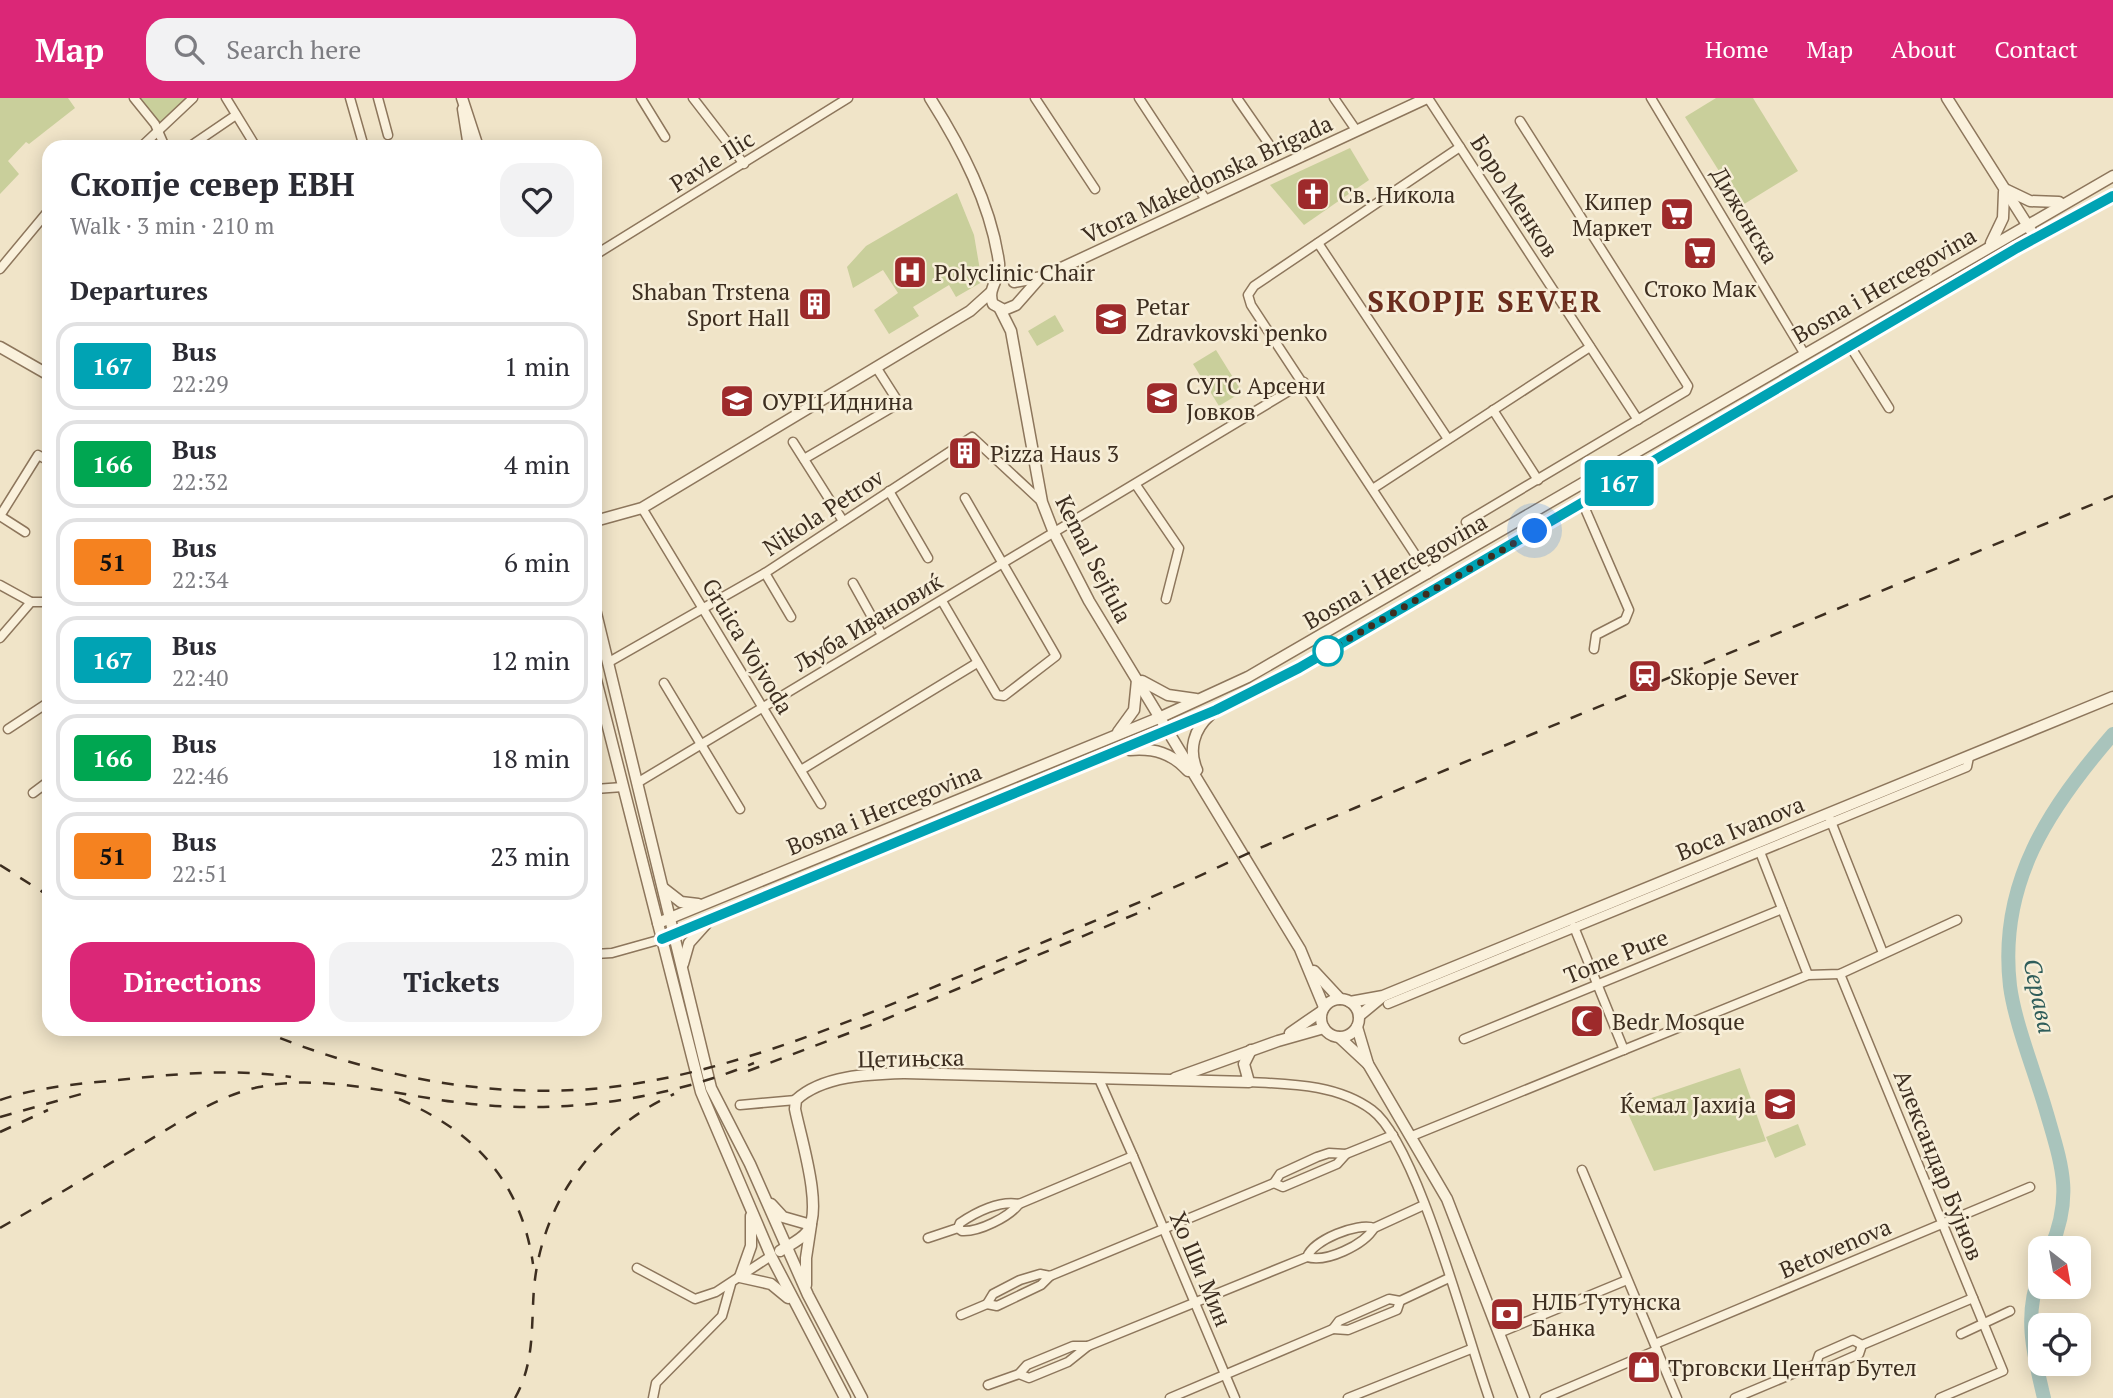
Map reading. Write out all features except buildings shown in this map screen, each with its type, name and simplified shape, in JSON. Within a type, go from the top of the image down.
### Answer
[{"type":"street","points":[[134,98],[160,132],[163,140]]},
{"type":"street","points":[[150,140],[192,98]]},
{"type":"street","points":[[226,98],[252,140]]},
{"type":"street","points":[[350,98],[361,140]]},
{"type":"street","points":[[379,98],[388,135]]},
{"type":"street","points":[[468,140],[462,98],[476,140]]},
{"type":"street","points":[[641,98],[666,137]]},
{"type":"street","points":[[693,98],[744,164]]},
{"type":"street","name":"Pavle Ilic","points":[[602,251],[848,98]]},
{"type":"street","points":[[930,98],[974,180],[999,263],[1012,281],[1017,302],[1011,331]]},
{"type":"street","points":[[1035,98],[1095,189]]},
{"type":"street","points":[[1139,98],[1206,200]]},
{"type":"street","points":[[1237,98],[1271,147]]},
{"type":"street","points":[[1334,98],[1356,130]]},
{"type":"street","name":"Vtora Makedonska Brigada","points":[[992,289],[1012,281],[1042,277],[1427,98]]},
{"type":"street","name":"Боро Менков","points":[[1427,98],[1638,420]]},
{"type":"street","name":"Дижонска","points":[[1651,98],[1804,353]]},
{"type":"street","points":[[1947,98],[2035,237]]},
{"type":"street","points":[[199,140],[236,115]]},
{"type":"street","name":"Боро Менков","points":[[1466,522],[1686,391],[1688,380],[1520,121]]},
{"type":"street","points":[[1428,574],[1374,488],[1251,305],[1248,295],[1254,286],[1460,147]]},
{"type":"street","name":"Bosna i Hercegovina","points":[[658,923],[1202,699],[1308,643],[2026,224],[2113,176]]},
{"type":"street","points":[[2004,188],[2030,201],[2066,202]]},
{"type":"street","points":[[1989,246],[2003,218],[2004,188]]},
{"type":"street","name":"Bosna i Hercegovina","points":[[662,939],[1170,731],[1299,668],[2035,237],[2113,196]]},
{"type":"street","points":[[0,269],[42,218]]},
{"type":"street","points":[[1318,243],[1448,439]]},
{"type":"street","points":[[602,519],[642,508],[970,311],[992,289],[999,263]]},
{"type":"street","name":"Vtora Makedonska Brigada","points":[[1017,302],[1042,277]]},
{"type":"street","points":[[992,289],[998,308],[1011,331]]},
{"type":"street","points":[[970,311],[998,308],[1017,302]]},
{"type":"street","name":"Kemal Sejfula","points":[[1011,331],[1042,502],[1054,533],[1089,601],[1208,797]]},
{"type":"street","points":[[1850,346],[1889,408]]},
{"type":"street","points":[[1374,488],[1590,347]]},
{"type":"street","points":[[1,348],[42,371]]},
{"type":"street","points":[[804,459],[895,405],[897,400],[876,367]]},
{"type":"street","name":"Љуба Ивановиќ","points":[[637,783],[1304,382]]},
{"type":"street","points":[[1493,410],[1538,480]]},
{"type":"street","name":"Nikola Petrov","points":[[609,662],[765,573],[972,437],[1042,502]]},
{"type":"street","points":[[793,442],[843,522]]},
{"type":"street","points":[[25,532],[0,516],[38,455],[42,457]]},
{"type":"street","points":[[1136,485],[1179,548],[1166,599]]},
{"type":"street","points":[[890,491],[928,558]]},
{"type":"street","points":[[942,601],[992,691],[1004,696],[1056,656],[965,498]]},
{"type":"street","points":[[1583,504],[1629,610],[1625,620],[1595,635],[1594,649]]},
{"type":"street","name":"Gruica Vojvoda","points":[[642,508],[821,804]]},
{"type":"street","points":[[765,573],[791,617]]},
{"type":"street","points":[[853,583],[883,635]]},
{"type":"street","points":[[0,585],[31,602],[42,602]]},
{"type":"street","points":[[0,638],[31,602]]},
{"type":"street","points":[[602,636],[673,934],[717,1104],[764,1196],[808,1295],[862,1398]]},
{"type":"street","points":[[802,770],[977,663]]},
{"type":"street","points":[[1136,676],[1168,695],[1202,699]]},
{"type":"street","points":[[1110,738],[1120,731],[1134,710],[1138,687],[1136,676]]},
{"type":"street","points":[[664,683],[740,809]]},
{"type":"street","name":"Boca Ivanova","points":[[1358,1022],[1385,1000],[1830,818],[2113,697]]},
{"type":"street","points":[[602,704],[701,1092],[792,1301],[845,1398]]},
{"type":"street","points":[[8,729],[42,707]]},
{"type":"street","points":[[1216,710],[1200,726],[1193,747],[1195,765],[1208,797],[1309,965],[1323,1009],[1324,1028]]},
{"type":"street","points":[[1115,752],[1147,749],[1170,755],[1208,797]]},
{"type":"street","points":[[33,793],[42,786]]},
{"type":"street","points":[[602,788],[623,787]]},
{"type":"street","points":[[1385,1000],[1574,927],[1632,899],[1760,852],[1830,818],[1883,953]]},
{"type":"street","points":[[1760,852],[1808,975]]},
{"type":"street","points":[[661,884],[668,895],[681,902],[704,904]]},
{"type":"street","name":"Tome Pure","points":[[1464,1039],[1782,909]]},
{"type":"street","points":[[683,972],[689,943],[697,932],[715,918]]},
{"type":"street","points":[[1412,1136],[1808,975],[1840,974],[1957,920]]},
{"type":"street","points":[[1574,927],[1624,1050]]},
{"type":"street","points":[[602,954],[662,939]]},
{"type":"street","points":[[1309,965],[1345,1000],[1358,1022],[1368,1064]]},
{"type":"street","name":"Александар Бујнов","points":[[1840,974],[2003,1371],[1940,1398]]},
{"type":"street","points":[[1278,1041],[1323,1009],[1345,1000]]},
{"type":"street","name":"Boca Ivanova","points":[[1345,1000],[1385,1000]]},
{"type":"street","points":[[1339,1037],[1349,1034],[1358,1022]]},
{"type":"street","points":[[1168,1080],[1251,1050],[1324,1028],[1339,1037],[1368,1064],[1447,1199],[1524,1398]]},
{"type":"street","points":[[1251,1050],[1244,1064],[1249,1082],[1298,1085],[1348,1098],[1377,1114],[1393,1135],[1424,1205],[1489,1398]]},
{"type":"street","name":"Цетињска","points":[[796,1100],[816,1088],[869,1074],[1249,1082]]},
{"type":"street","name":"Хо Ши Мин","points":[[1099,1079],[1235,1398]]},
{"type":"street","points":[[740,1105],[796,1100],[798,1125],[810,1175],[811,1225],[804,1277],[808,1295]]},
{"type":"street","points":[[987,1304],[997,1307],[1041,1285],[1050,1276],[1274,1183],[1280,1174],[1317,1157],[1329,1153],[1346,1153],[1393,1135]]},
{"type":"street","points":[[1274,1183],[1283,1187],[1337,1164],[1346,1153]]},
{"type":"street","points":[[958,1228],[960,1223],[980,1212],[1002,1204],[1019,1203],[1133,1156]]},
{"type":"street","points":[[1581,1170],[1677,1398]]},
{"type":"street","name":"Betovenova","points":[[1545,1398],[1656,1347],[2031,1187]]},
{"type":"street","points":[[764,1196],[783,1217],[811,1225]]},
{"type":"street","points":[[928,1238],[958,1228],[973,1230],[1010,1213],[1019,1203]]},
{"type":"street","points":[[653,1398],[656,1383],[725,1313],[727,1292],[751,1246],[750,1205]]},
{"type":"street","points":[[988,1385],[1019,1374],[1027,1365],[1073,1346],[1088,1346],[1307,1257],[1319,1258],[1348,1247],[1369,1236],[1374,1228],[1424,1205]]},
{"type":"street","points":[[637,1268],[695,1300],[716,1292],[785,1248],[806,1234],[811,1225]]},
{"type":"street","points":[[1307,1257],[1312,1248],[1326,1241],[1365,1225],[1374,1228]]},
{"type":"street","points":[[961,1315],[987,1304],[993,1294],[1020,1280],[1040,1274],[1050,1276]]},
{"type":"street","points":[[1333,1329],[1339,1321],[1389,1299],[1401,1301],[1449,1278]]},
{"type":"street","points":[[736,1279],[771,1284],[792,1301]]},
{"type":"street","points":[[1499,1333],[1627,1280]]},
{"type":"street","points":[[1816,1364],[1825,1369],[1859,1354],[1862,1345],[1973,1298]]},
{"type":"street","points":[[1170,1398],[1333,1329],[1348,1330],[1397,1310],[1401,1301]]},
{"type":"street","points":[[1961,1334],[2010,1311]]},
{"type":"street","points":[[1816,1364],[1819,1354],[1853,1340],[1862,1345]]},
{"type":"street","points":[[1348,1398],[1471,1349]]},
{"type":"street","points":[[1735,1398],[1816,1364]]},
{"type":"green space","points":[[0,98],[68,98],[75,108],[29,144],[26,142],[8,161],[19,174],[0,194]]},
{"type":"green space","points":[[134,98],[193,98],[160,132]]},
{"type":"green space","points":[[1716,98],[1753,98],[1798,171],[1741,206],[1685,117]]},
{"type":"green space","points":[[1350,148],[1369,180],[1304,225],[1270,185]]},
{"type":"green space","name":"Polyclinic Chair","points":[[957,193],[974,235],[982,282],[956,297],[949,285],[913,307],[919,316],[889,334],[874,310],[898,293],[883,270],[853,288],[847,267],[866,246]]},
{"type":"green space","points":[[1055,315],[1064,331],[1037,346],[1028,331]]},
{"type":"green space","points":[[1216,350],[1242,392],[1219,406],[1193,364]]},
{"type":"green space","points":[[1740,1068],[1766,1141],[1654,1171],[1625,1107]]},
{"type":"green space","points":[[1798,1124],[1806,1145],[1775,1158],[1766,1137]]},
{"type":"waterway","name":"Серава","points":[[2055,1236],[2062,1212],[2061,1165],[2021,1033],[2010,986],[2008,949],[2012,914],[2020,881],[2049,819],[2068,790],[2113,734]]},
{"type":"waterway","name":"Серава","points":[[2033,1299],[2032,1336],[2044,1398]]},
{"type":"railway","points":[[276,1036],[346,1061],[392,1073],[438,1082],[532,1091],[627,1085],[743,1058],[855,1019],[1049,940],[1372,801],[2113,496]]},
{"type":"railway","points":[[0,865],[42,892]]},
{"type":"railway","points":[[748,1071],[881,1021],[1150,908]]},
{"type":"railway","points":[[0,1228],[198,1111],[243,1091],[259,1087],[284,1083],[335,1084],[464,1103],[537,1107],[648,1095],[685,1087],[754,1063]]},
{"type":"railway","points":[[0,1100],[58,1087],[161,1076],[226,1072],[291,1077]]},
{"type":"railway","points":[[0,1117],[92,1091]]},
{"type":"railway","points":[[515,1398],[529,1358],[539,1256],[548,1226],[561,1198],[577,1172],[597,1148],[620,1127],[674,1094]]},
{"type":"railway","points":[[399,1099],[450,1127],[490,1162],[518,1208],[533,1264]]},
{"type":"railway","points":[[0,1132],[48,1110]]},
{"type":"bus line","name":"167","points":[[662,939],[1170,731],[1299,668],[2017,248],[2113,196]]},
{"type":"place","name":"Св. Никола","points":[[1313,194]]},
{"type":"place","name":"Кипер Маркет","points":[[1677,214]]},
{"type":"place","name":"Стоко Мак","points":[[1700,253]]},
{"type":"place","name":"Polyclinic Chair","points":[[910,272]]},
{"type":"place","name":"Shaban Trstena Sport Hall","points":[[815,304]]},
{"type":"place","name":"Petar Zdravkovski penko","points":[[1111,319]]},
{"type":"place","name":"СУГС Арсени Јовков","points":[[1162,398]]},
{"type":"place","name":"ОУРЦ Иднина","points":[[737,401]]},
{"type":"place","name":"Pizza Haus 3","points":[[965,453]]},
{"type":"place","name":"Skopje Sever","points":[[1645,676]]},
{"type":"place","name":"Bedr Mosque","points":[[1587,1021]]},
{"type":"place","name":"Ќемал Јахија","points":[[1780,1104]]},
{"type":"place","name":"НЛБ Тутунска Банка","points":[[1507,1314]]},
{"type":"place","name":"Трговски Центар Бутел","points":[[1644,1367]]},
{"type":"district","name":"SKOPJE SEVER","points":[[1485,301]]},
{"type":"route","points":[[1328,651],[1535,531]]}]
